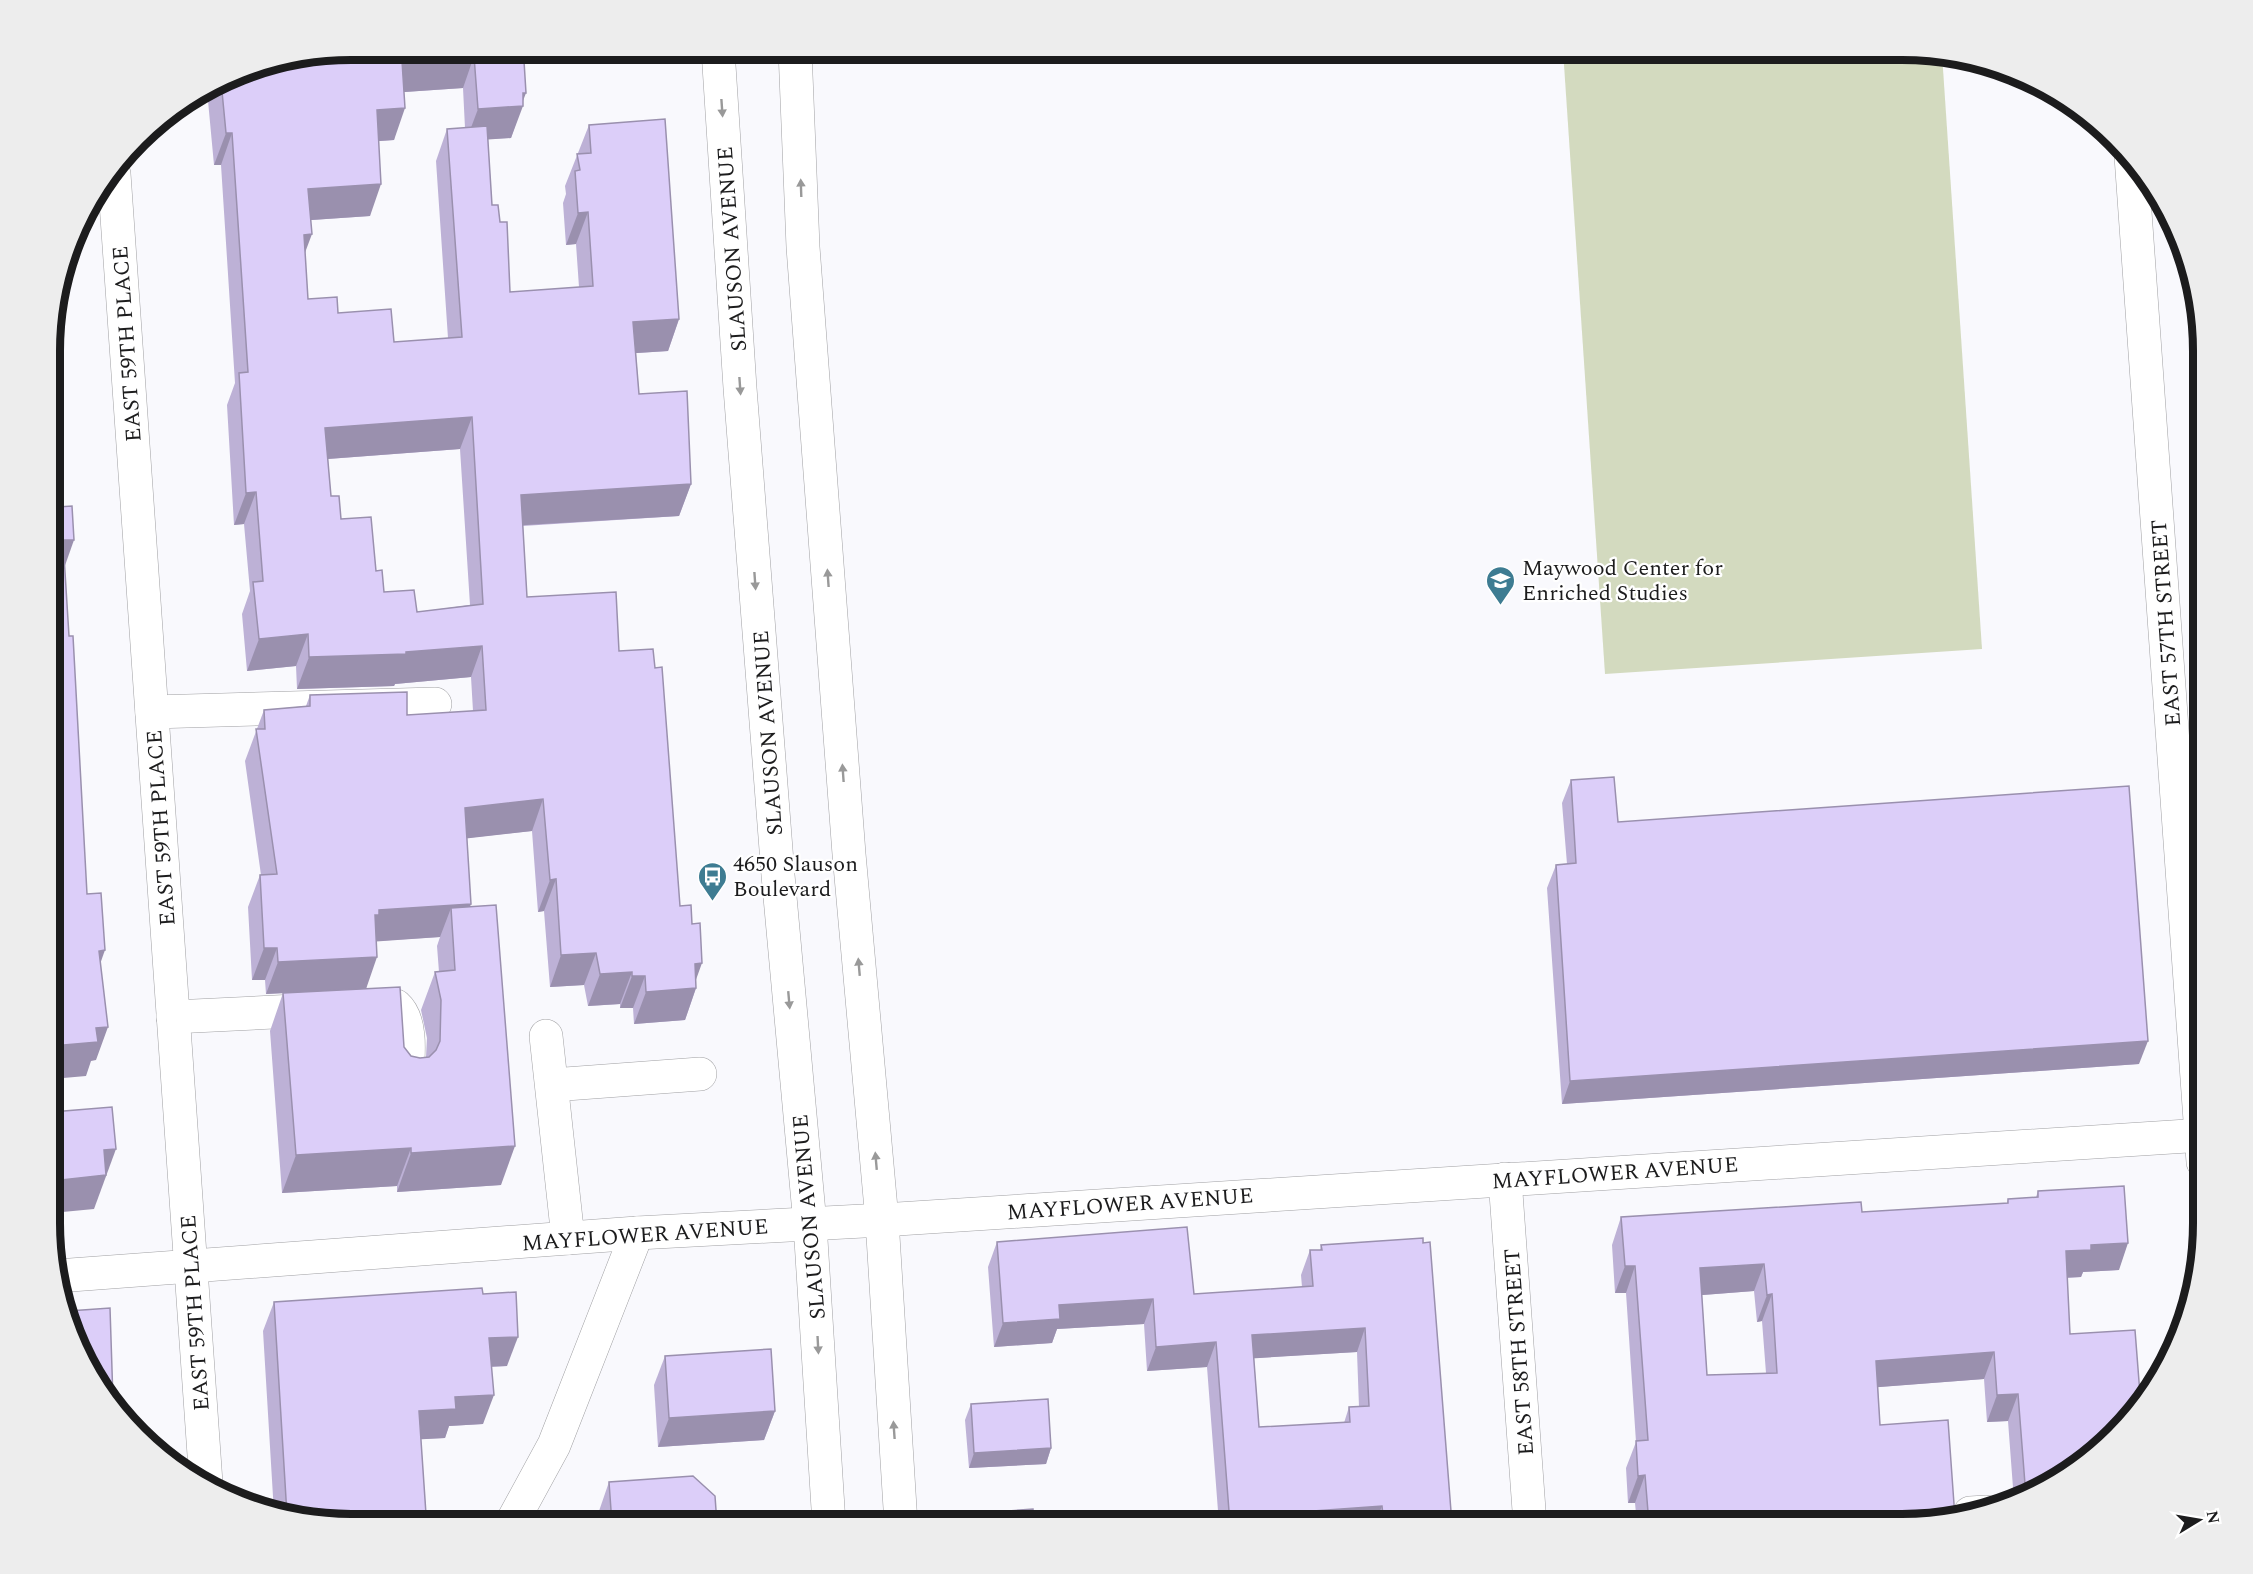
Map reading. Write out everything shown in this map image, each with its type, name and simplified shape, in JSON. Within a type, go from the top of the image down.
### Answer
[{"type":"street","name":"SLAUSON AVENUE","points":[[719,60],[739,376],[777,875],[810,1224],[828,1514]]},
{"type":"street","points":[[795,60],[803,247],[849,854],[882,1220],[900,1514]]},
{"type":"street","name":"EAST 57TH STREET","points":[[2132,173],[2193,895]]},
{"type":"street","name":"EAST 59TH PLACE","points":[[115,181],[205,1475]]},
{"type":"street","points":[[152,712],[435,704]]},
{"type":"street","points":[[173,1017],[396,1006],[402,1011],[406,1033],[407,1078]]},
{"type":"street","points":[[546,1036],[568,1238]]},
{"type":"street","points":[[552,1085],[700,1074]]},
{"type":"street","name":"MAYFLOWER AVENUE","points":[[65,1275],[637,1233],[882,1220],[1505,1179],[2193,1144]]},
{"type":"street","name":"EAST 58TH STREET","points":[[1505,1179],[1529,1514]]},
{"type":"street","points":[[516,1514],[554,1445],[637,1233]]},
{"type":"green space","points":[[1564,60],[1902,60],[1943,63],[1982,649],[1605,674]]},
{"type":"building","points":[[416,60],[402,61],[405,108],[377,110],[381,184],[308,189],[312,234],[304,235],[308,299],[337,297],[338,313],[391,309],[394,342],[462,337],[447,129],[487,126],[492,205],[498,205],[500,222],[507,222],[510,292],[593,286],[588,212],[578,213],[575,171],[580,170],[577,154],[591,153],[589,125],[665,119],[679,319],[633,322],[639,394],[687,391],[691,484],[521,495],[527,597],[616,592],[619,651],[653,649],[655,668],[662,667],[680,906],[691,905],[692,924],[700,923],[702,963],[695,964],[696,988],[646,992],[645,976],[632,976],[632,972],[600,974],[596,953],[561,955],[556,879],[550,880],[543,799],[465,808],[471,904],[379,910],[379,915],[375,915],[377,957],[278,962],[277,948],[264,948],[260,875],[277,874],[256,729],[265,729],[264,710],[310,706],[310,695],[407,692],[407,715],[486,710],[482,646],[406,652],[406,654],[309,657],[308,634],[259,639],[253,582],[263,581],[256,492],[246,493],[239,373],[248,372],[232,133],[226,133],[222,90],[257,75],[313,62]],"holes":[[[472,417],[483,604],[417,612],[414,590],[384,592],[382,570],[376,571],[371,517],[341,519],[339,496],[331,496],[325,428]]]},
{"type":"building","points":[[474,60],[524,61],[526,93],[523,93],[523,106],[478,109]]},
{"type":"building","points":[[72,506],[74,540],[63,540],[69,636],[73,636],[87,894],[101,893],[105,950],[99,951],[108,1027],[96,1028],[98,1042],[60,1045],[60,507]]},
{"type":"building","points":[[1614,777],[1618,822],[2129,786],[2148,1041],[1570,1081],[1556,865],[1576,863],[1571,780]]},
{"type":"building","points":[[496,905],[515,1146],[411,1153],[411,1148],[296,1155],[283,993],[400,987],[404,1047],[411,1056],[429,1057],[436,1050],[440,1041],[441,1000],[435,972],[455,970],[451,908]]},
{"type":"building","points":[[112,1107],[116,1149],[104,1150],[106,1175],[60,1180],[60,1111]]},
{"type":"building","points":[[2124,1186],[2128,1243],[2091,1245],[2091,1250],[2066,1251],[2070,1334],[2135,1330],[2140,1391],[2121,1415],[2094,1442],[2064,1465],[2025,1487],[2018,1394],[1997,1395],[1994,1352],[1876,1361],[1880,1425],[1948,1420],[1954,1509],[1902,1514],[1648,1514],[1645,1475],[1638,1476],[1636,1441],[1648,1440],[1635,1266],[1625,1266],[1621,1217],[1861,1202],[1862,1212],[2008,1203],[2008,1199],[2038,1197],[2038,1191]],"holes":[[[1764,1264],[1767,1295],[1772,1294],[1777,1373],[1707,1375],[1700,1268]]]},
{"type":"building","points":[[1187,1227],[1194,1294],[1313,1286],[1310,1250],[1322,1250],[1321,1245],[1423,1238],[1423,1243],[1430,1242],[1451,1514],[1383,1514],[1382,1506],[1272,1514],[1229,1514],[1216,1342],[1156,1347],[1153,1299],[1059,1305],[1060,1319],[1003,1323],[997,1242]],"holes":[[[1365,1328],[1369,1406],[1349,1407],[1350,1422],[1259,1427],[1252,1335]]]},
{"type":"building","points":[[482,1288],[483,1294],[516,1292],[518,1337],[489,1338],[494,1395],[455,1397],[456,1409],[419,1411],[426,1514],[313,1512],[286,1506],[274,1302]]},
{"type":"building","points":[[110,1308],[113,1390],[90,1352],[73,1311]]},
{"type":"building","points":[[771,1349],[775,1411],[669,1418],[665,1356]]},
{"type":"building","points":[[1048,1399],[1051,1448],[974,1453],[971,1404]]},
{"type":"building","points":[[693,1476],[715,1496],[716,1514],[611,1514],[609,1482]]},
{"type":"building","points":[[1033,1509],[1033,1514],[982,1514]]},
{"type":"place","name":"Maywood Center for Enriched Studies","points":[[1501,606]]},
{"type":"place","name":"4650 Slauson Boulevard","points":[[712,902]]}]
